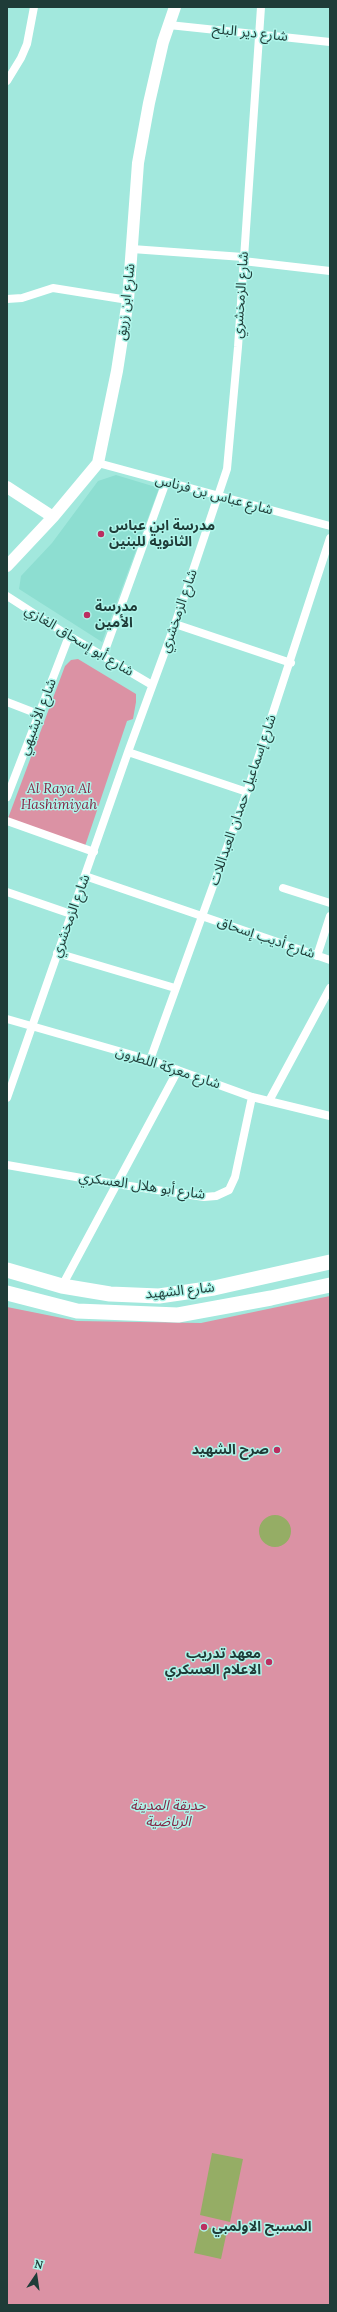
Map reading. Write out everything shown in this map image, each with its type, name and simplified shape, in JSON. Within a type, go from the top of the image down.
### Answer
[{"type":"highway","name":"شارع الشهيد","points":[[7,1270],[62,1286],[110,1294],[159,1296],[214,1288],[330,1262]]},
{"type":"highway","name":"شارع الشهيد","points":[[7,1293],[77,1311],[114,1314],[178,1315],[271,1298],[330,1285]]},
{"type":"street","points":[[7,81],[21,58],[27,44],[34,7]]},
{"type":"street","name":"شارع ابن زريق","points":[[7,566],[53,517],[98,463],[128,300],[138,163],[149,103],[175,7]]},
{"type":"street","name":"شارع الزمخشري","points":[[7,1098],[128,752],[175,624],[227,469],[261,7]]},
{"type":"street","name":"شارع دير البلح","points":[[169,25],[330,42]]},
{"type":"street","points":[[132,250],[243,259],[330,272]]},
{"type":"street","points":[[7,300],[22,298],[53,288],[128,300]]},
{"type":"street","name":"شارع عباس بن فرناس","points":[[98,463],[330,526]]},
{"type":"street","points":[[103,656],[166,482]]},
{"type":"street","points":[[7,487],[53,517]]},
{"type":"street","name":"شارع إسماعيل حمدان العبداللات","points":[[150,1060],[247,792],[291,663],[330,538]]},
{"type":"street","name":"شارع أبو إسحاق الغازي","points":[[7,596],[69,636],[152,685]]},
{"type":"street","points":[[175,624],[291,663]]},
{"type":"street","name":"شارع الأبشيهي","points":[[8,793],[69,636]]},
{"type":"street","points":[[7,702],[38,714]]},
{"type":"street","points":[[128,752],[247,792]]},
{"type":"street","points":[[7,821],[94,852]]},
{"type":"street","name":"شارع أديب إسحاق","points":[[85,876],[330,960]]},
{"type":"street","points":[[283,888],[330,903]]},
{"type":"street","points":[[7,892],[71,914]]},
{"type":"street","points":[[317,956],[330,916]]},
{"type":"street","points":[[57,953],[175,988]]},
{"type":"street","points":[[269,1101],[330,988]]},
{"type":"street","name":"شارع معركة اللطرون","points":[[7,1019],[150,1060],[252,1097],[330,1116]]},
{"type":"street","points":[[62,1286],[178,1070]]},
{"type":"street","name":"شارع أبو هلال العسكري","points":[[7,1165],[116,1184],[204,1197],[224,1193],[228,1190],[235,1176],[252,1097]]},
{"type":"shaded area","points":[[116,475],[159,488],[102,642],[19,589],[21,576],[52,543],[98,481]]},
{"type":"shaded area","points":[[272,1515],[278,1515],[288,1522],[291,1531],[290,1537],[284,1544],[278,1547],[272,1547],[262,1540],[259,1534],[259,1528],[266,1518]]},
{"type":"shaded area","points":[[212,2153],[243,2159],[230,2222],[200,2215]]},
{"type":"shaded area","points":[[200,2226],[227,2231],[221,2259],[194,2253]]},
{"type":"green space","name":"Al Raya Al Hashimiyah","points":[[78,659],[136,694],[133,719],[127,721],[84,849],[7,821],[65,666],[71,660]]},
{"type":"green space","name":"حديقة المدينة الرياضية","points":[[330,1296],[330,2305],[7,2305],[7,1307],[77,1321],[201,1323]]},
{"type":"place","name":"مدرسة ابن عباس الثانوية للبنين","points":[[101,534]]},
{"type":"place","name":"مدرسة الأمين","points":[[87,615]]},
{"type":"place","name":"صرح الشهيد","points":[[277,1450]]},
{"type":"place","name":"معهد تدريب الاعلام العسكري","points":[[269,1662]]},
{"type":"place","name":"المسبح الاولمبي","points":[[204,2227]]}]
